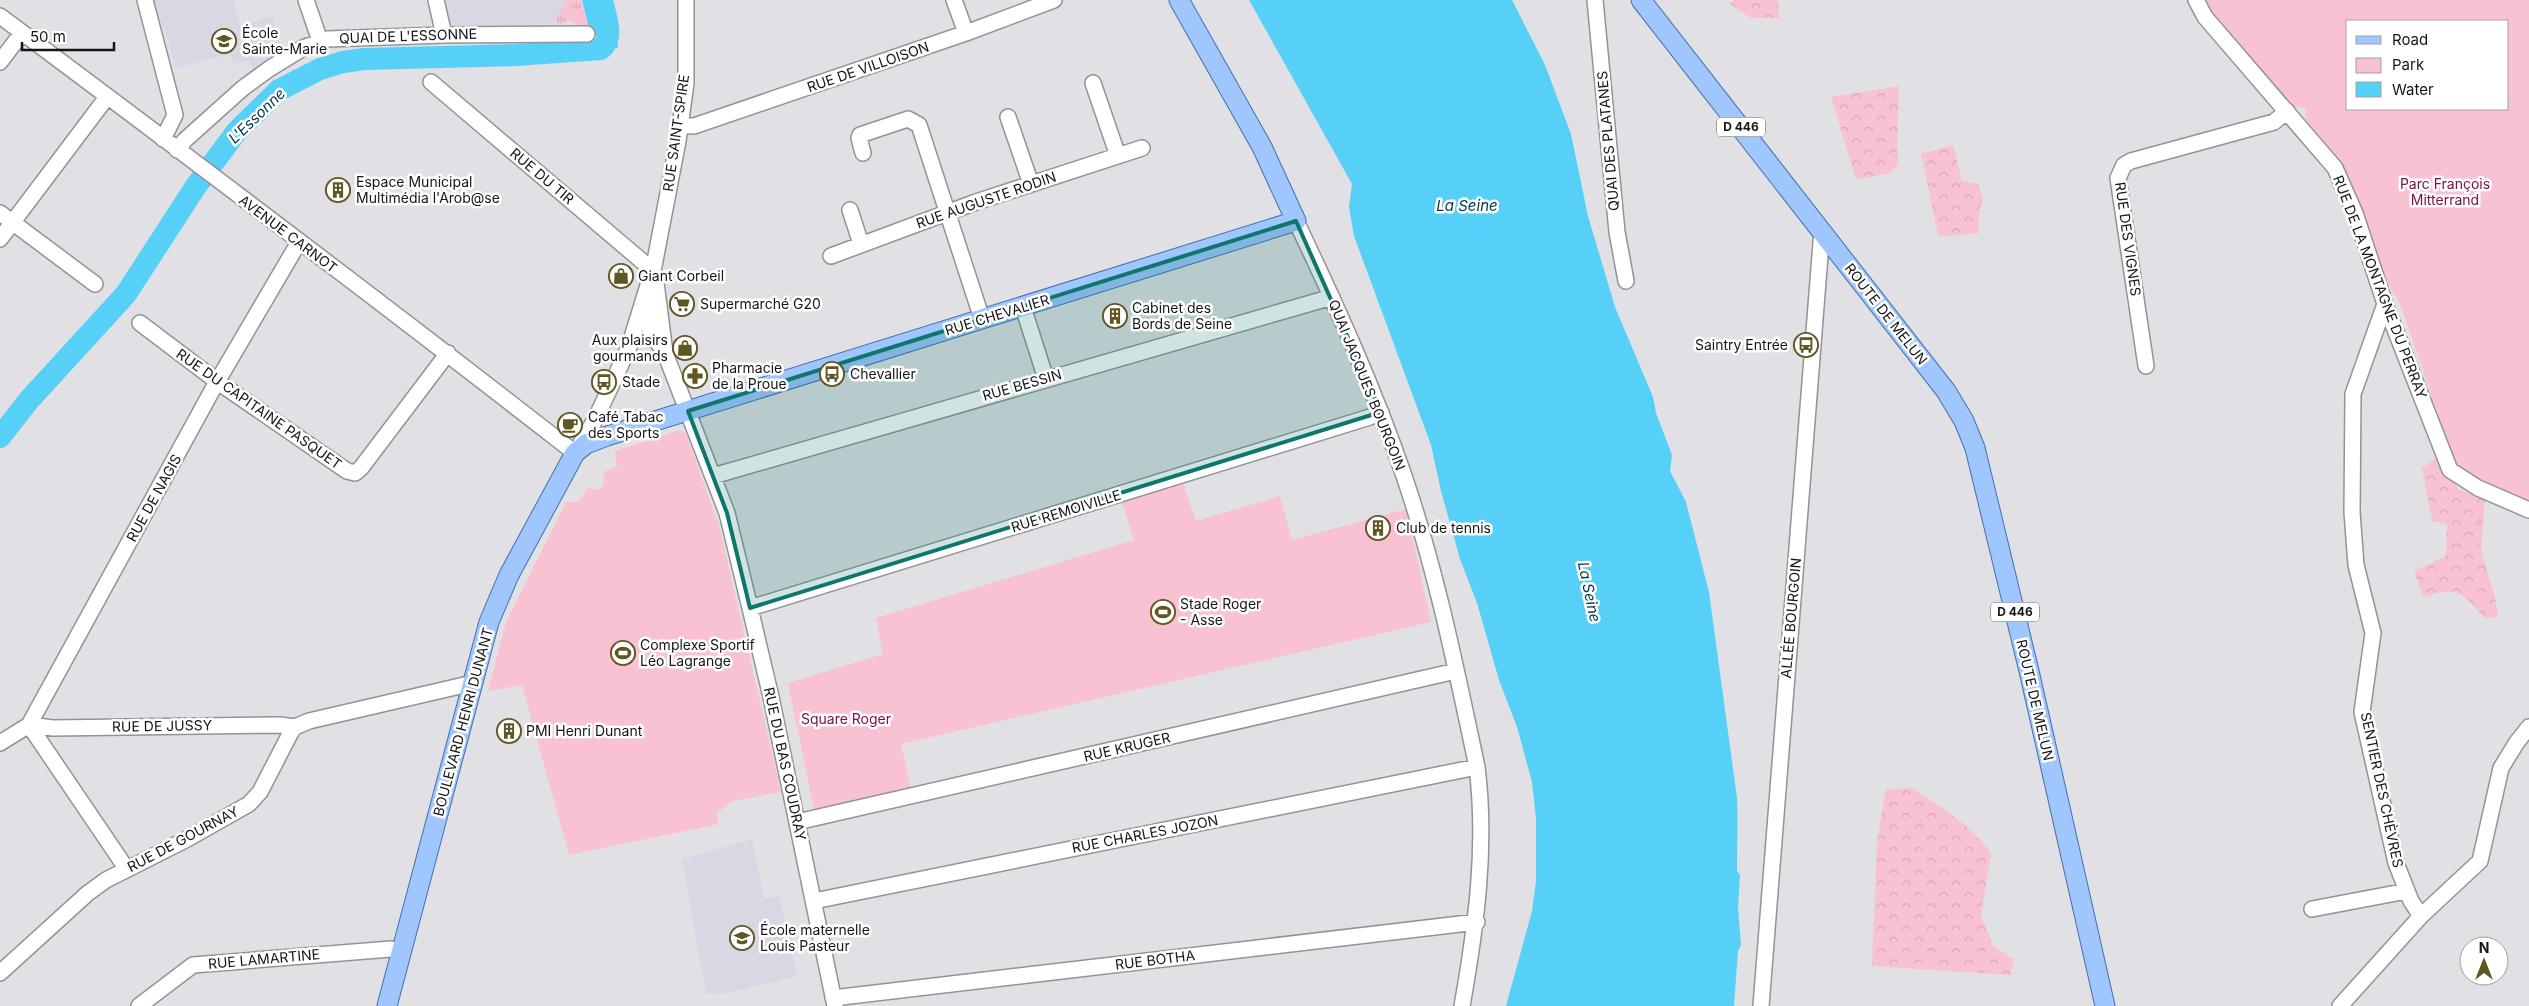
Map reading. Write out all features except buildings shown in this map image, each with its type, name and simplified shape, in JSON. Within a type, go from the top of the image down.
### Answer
[{"type":"main road","name":"QUAI JACQUES BOURGOIN","points":[[1179,0],[1262,147],[1296,221]]},
{"type":"main road","name":"D 446","points":[[1641,0],[1822,230]]},
{"type":"main road","name":"RUE CHEVALIER","points":[[576,453],[586,444],[599,439],[1296,221]]},
{"type":"main road","name":"ROUTE DE MELUN","points":[[1822,230],[1946,391],[1971,435],[2029,671],[2105,1006]]},
{"type":"main road","name":"BOULEVARD HENRI DUNANT","points":[[387,1006],[473,683],[498,598],[536,521],[576,453]]},
{"type":"street","points":[[145,0],[181,145]]},
{"type":"street","points":[[306,0],[320,41]]},
{"type":"street","points":[[436,0],[444,35]]},
{"type":"street","name":"RUE SAINT-SPIRE","points":[[576,453],[595,420],[629,347],[654,266],[686,84],[686,0]]},
{"type":"street","points":[[954,0],[966,33]]},
{"type":"street","name":"RUE DE VILLOISON","points":[[680,125],[694,126],[966,33],[1054,0]]},
{"type":"street","name":"QUAI DES PLATANES","points":[[1595,0],[1617,232],[1626,281]]},
{"type":"street","name":"RUE DE LA MONTAGNE DU PERRAY","points":[[2196,0],[2206,16],[2335,168],[2355,213],[2385,304],[2450,470],[2478,488],[2529,510]]},
{"type":"street","name":"AVENUE CARNOT","points":[[0,16],[163,139],[181,145],[190,159],[448,353],[576,453]]},
{"type":"street","points":[[0,62],[22,33]]},
{"type":"street","name":"QUAI DE L'ESSONNE","points":[[181,145],[236,94],[269,69],[320,41],[337,38],[444,35],[586,34]]},
{"type":"street","name":"RUE DU TIR","points":[[431,82],[643,262],[654,266]]},
{"type":"street","points":[[1093,83],[1118,156]]},
{"type":"street","points":[[0,239],[107,97]]},
{"type":"street","name":"RUE DES VIGNES","points":[[2146,366],[2118,178],[2122,168],[2131,161],[2274,122],[2287,112]]},
{"type":"street","points":[[163,139],[175,115]]},
{"type":"street","points":[[1008,117],[1031,184]]},
{"type":"street","points":[[863,153],[859,138],[860,134],[908,120],[919,125],[982,319]]},
{"type":"street","name":"RUE AUGUSTE RODIN","points":[[831,256],[948,212],[1142,148]]},
{"type":"street","points":[[850,210],[861,244]]},
{"type":"street","points":[[0,213],[95,284]]},
{"type":"street","name":"QUAI JACQUES BOURGOIN","points":[[1296,221],[1332,297],[1381,412],[1418,521],[1441,601],[1477,767],[1480,793],[1481,858],[1477,922],[1462,1006]]},
{"type":"street","name":"ALLÉE BOURGOIN","points":[[1760,1006],[1822,230]]},
{"type":"street","name":"RUE DE NAGIS","points":[[0,743],[29,725],[218,382],[298,242]]},
{"type":"street","name":"RUE SAINT-SPIRE","points":[[654,266],[665,353],[692,410]]},
{"type":"street","points":[[647,293],[646,311],[650,333]]},
{"type":"street","name":"RUE BESSIN","points":[[713,476],[1046,378],[1332,297]]},
{"type":"street","name":"SENTIER DES CHÈVRES","points":[[2385,304],[2353,394],[2352,512],[2356,565],[2373,633],[2362,712],[2396,863],[2407,891],[2420,916]]},
{"type":"street","points":[[1023,307],[1046,378]]},
{"type":"street","name":"RUE DU CAPITAINE PASQUET","points":[[140,323],[218,382],[347,471],[355,473],[361,468],[448,353]]},
{"type":"street","points":[[629,347],[656,328],[665,353]]},
{"type":"street","name":"RUE DU BAS COUDRAY","points":[[692,410],[727,513],[750,608],[814,900],[834,1002]]},
{"type":"street","name":"RUE REMOIVILLE","points":[[750,608],[1370,418],[1381,412]]},
{"type":"street","points":[[595,420],[595,430],[599,439]]},
{"type":"street","name":"RUE KRUGER","points":[[797,822],[1456,671]]},
{"type":"street","points":[[295,727],[309,721],[473,683]]},
{"type":"street","points":[[29,725],[126,868]]},
{"type":"street","name":"RUE DE JUSSY","points":[[29,725],[53,728],[280,725],[295,727]]},
{"type":"street","name":"RUE DE GOURNAY","points":[[0,973],[88,893],[126,868],[189,838],[249,804],[260,792],[295,727]]},
{"type":"street","points":[[2340,1006],[2420,916],[2480,861],[2501,768],[2516,742],[2529,727]]},
{"type":"street","name":"RUE CHARLES JOZON","points":[[814,900],[1477,767]]},
{"type":"street","points":[[2312,908],[2407,891]]},
{"type":"street","name":"RUE BOTHA","points":[[834,1002],[1477,922]]},
{"type":"street","name":"RUE LAMARTINE","points":[[139,1006],[193,965],[391,949],[402,952]]},
{"type":"highlighted area","points":[[1296,221],[1381,412],[750,608],[727,513],[688,411]]},
{"type":"shaded area","name":"École Sainte-Marie","points":[[151,0],[233,0],[241,26],[273,16],[282,53],[254,73],[249,60],[233,64],[230,54],[176,68],[164,27],[159,29]]},
{"type":"shaded area","points":[[442,0],[582,0],[590,32],[571,21],[562,24],[453,26],[449,24]]},
{"type":"shaded area","name":"École maternelle Louis Pasteur","points":[[752,839],[764,899],[779,896],[797,976],[726,993],[706,994],[682,859]]},
{"type":"green space","points":[[564,0],[581,0],[590,32],[571,21],[562,24],[557,22],[557,14],[566,6]]},
{"type":"green space","points":[[1734,0],[1778,0],[1779,18],[1751,18],[1730,4]]},
{"type":"green space","name":"Parc François Mitterrand","points":[[2204,0],[2529,0],[2529,504],[2481,483],[2456,466],[2400,304],[2387,281],[2364,213],[2343,168],[2307,124],[2306,108],[2293,107],[2214,17]]},
{"type":"green space","points":[[1899,86],[1897,150],[1899,165],[1887,174],[1856,179],[1831,97]]},
{"type":"green space","points":[[1953,145],[1962,181],[1978,184],[1983,199],[1979,212],[1978,233],[1938,235],[1921,154]]},
{"type":"green space","name":"Complexe Sportif Léo Lagrange","points":[[680,430],[686,434],[720,529],[781,792],[733,801],[716,813],[719,824],[569,855],[522,685],[488,691],[506,622],[566,502],[578,502],[588,488],[597,490],[604,485],[603,477],[605,471],[617,467],[615,451]]},
{"type":"green space","points":[[2438,457],[2458,489],[2485,500],[2481,549],[2496,602],[2498,617],[2484,618],[2464,596],[2458,593],[2445,592],[2423,597],[2414,571],[2446,556],[2447,524],[2432,521],[2422,468]]},
{"type":"green space","name":"Stade Roger - Asse","points":[[1183,483],[1196,521],[1280,496],[1292,540],[1406,509],[1431,622],[901,744],[911,788],[814,810],[788,683],[883,654],[876,618],[1134,540],[1122,502]]},
{"type":"green space","points":[[1913,788],[1966,826],[1991,854],[1981,915],[1993,946],[2014,960],[2010,975],[1872,966],[1877,842],[1886,789]]},
{"type":"water","points":[[582,0],[613,0],[618,49],[590,32]]},
{"type":"water","name":"La Seine","points":[[1249,0],[1512,0],[1545,65],[1571,134],[1588,216],[1615,307],[1653,397],[1656,413],[1672,455],[1670,471],[1686,502],[1709,592],[1737,798],[1737,871],[1740,875],[1738,908],[1741,945],[1738,951],[1734,1006],[1506,1006],[1532,911],[1536,881],[1536,818],[1532,782],[1517,727],[1499,680],[1477,603],[1460,559],[1441,491],[1431,445],[1354,236],[1349,207],[1352,184]]},
{"type":"waterway","name":"L'Essonne","points":[[0,437],[29,400],[126,294],[196,186],[237,131],[279,90],[320,69],[343,62],[364,59],[516,55],[601,49],[605,44],[608,32],[602,0]]},
{"type":"place","name":"École Sainte-Marie","points":[[224,41]]},
{"type":"place","name":"Espace Municipal Multimédia l'Arob@se","points":[[338,190]]},
{"type":"place","name":"Giant Corbeil","points":[[621,276]]},
{"type":"place","name":"Supermarché G20","points":[[682,304]]},
{"type":"place","name":"Cabinet des Bords de Seine","points":[[1115,316]]},
{"type":"place","name":"Saintry Entrée","points":[[1806,345]]},
{"type":"place","name":"Aux plaisirs gourmands","points":[[685,348]]},
{"type":"place","name":"Chevallier","points":[[832,374]]},
{"type":"place","name":"Pharmacie de la Proue","points":[[695,376]]},
{"type":"place","name":"Stade","points":[[604,382]]},
{"type":"place","name":"Café Tabac des Sports","points":[[570,425]]},
{"type":"place","name":"Club de tennis","points":[[1378,528]]},
{"type":"place","name":"Stade Roger - Asse","points":[[1163,612]]},
{"type":"place","name":"Complexe Sportif Léo Lagrange","points":[[623,653]]},
{"type":"place","name":"PMI Henri Dunant","points":[[509,731]]},
{"type":"place","name":"École maternelle Louis Pasteur","points":[[742,938]]},
{"type":"park label","name":"Square Roger","points":[[846,719]]}]
